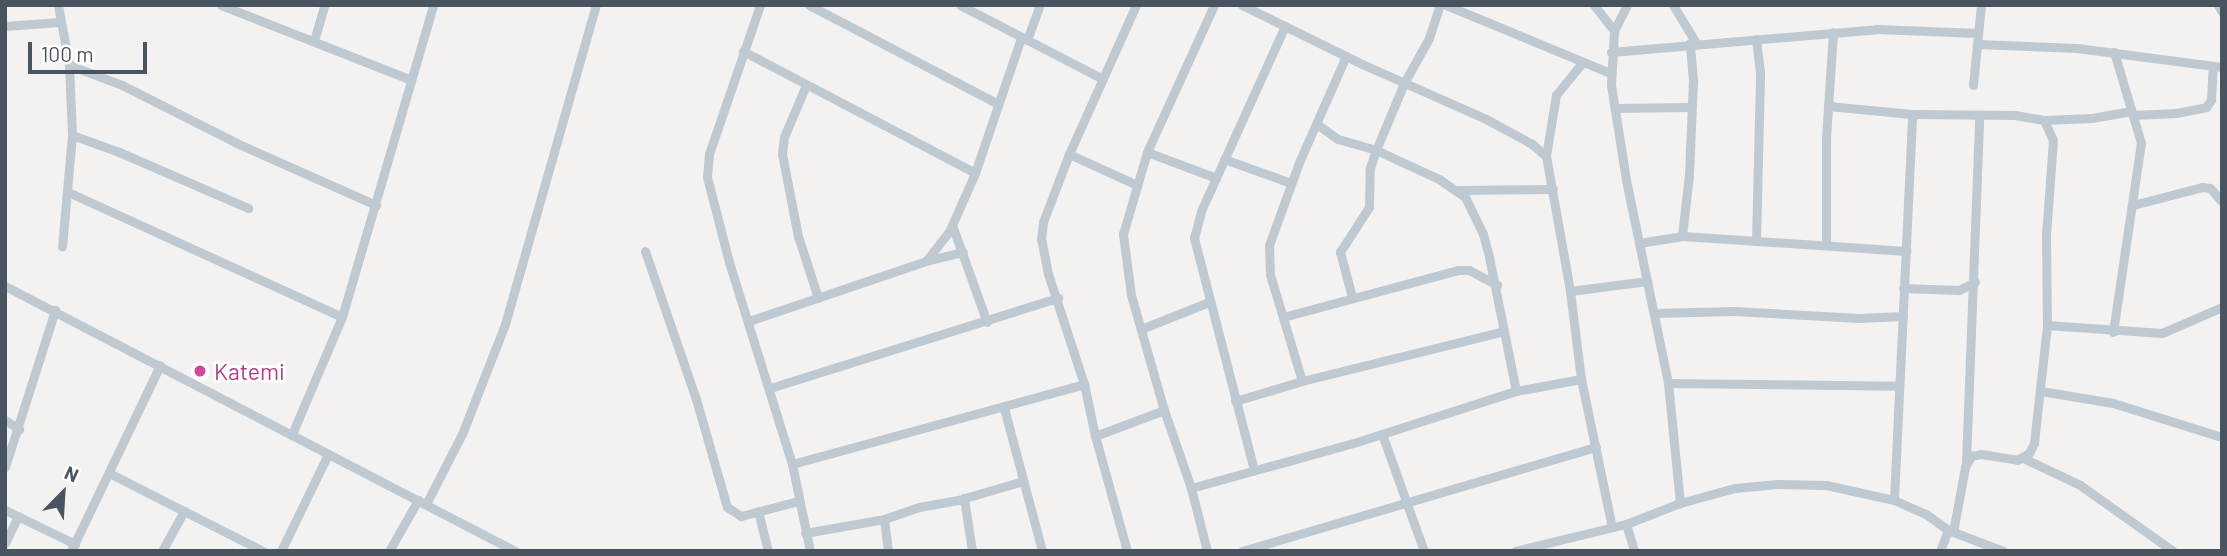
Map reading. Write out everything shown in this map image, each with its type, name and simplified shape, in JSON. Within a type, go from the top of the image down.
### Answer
[{"type":"street","points":[[58,5],[69,65],[72,135],[62,247]]},
{"type":"street","points":[[221,5],[411,80]]},
{"type":"street","points":[[314,41],[324,5]]},
{"type":"street","points":[[292,434],[342,317],[433,5]]},
{"type":"street","points":[[389,551],[462,435],[505,324],[596,5]]},
{"type":"street","points":[[760,5],[706,164],[707,177],[729,262],[792,464],[810,551]]},
{"type":"street","points":[[809,5],[998,104]]},
{"type":"street","points":[[960,5],[1102,79]]},
{"type":"street","points":[[926,261],[952,225],[975,173],[1024,39],[1040,5]]},
{"type":"street","points":[[1207,551],[1191,488],[1164,410],[1141,329],[1127,275],[1123,234],[1147,152],[1214,5]]},
{"type":"street","points":[[1242,5],[1346,56],[1486,119],[1532,144],[1546,156]]},
{"type":"street","points":[[1352,298],[1340,252],[1369,207],[1370,168],[1404,83],[1429,38],[1440,5]]},
{"type":"street","points":[[1447,5],[1610,73]]},
{"type":"street","points":[[1594,5],[1614,31]]},
{"type":"street","points":[[1627,5],[1614,31],[1610,73],[1639,243],[1668,383],[1680,503]]},
{"type":"street","points":[[1673,5],[1693,43],[1688,204],[1682,236]]},
{"type":"street","points":[[1973,85],[1981,5]]},
{"type":"street","points":[[2218,5],[2222,12]]},
{"type":"street","points":[[1127,551],[1095,436],[1084,384],[1048,274],[1041,239],[1043,222],[1069,155],[1132,7]]},
{"type":"street","points":[[5,26],[59,22]]},
{"type":"street","points":[[1254,470],[1194,238],[1201,211],[1284,26]]},
{"type":"street","points":[[1611,52],[1877,29],[1978,33]]},
{"type":"street","points":[[1826,245],[1828,106],[1833,32]]},
{"type":"street","points":[[1756,39],[1760,72],[1756,241]]},
{"type":"street","points":[[1828,106],[1913,114],[2015,115],[2044,120],[2132,113],[2176,113],[2208,105],[2217,67],[2057,46],[1977,44]]},
{"type":"street","points":[[743,51],[975,173]]},
{"type":"street","points":[[2113,332],[2141,143],[2115,52]]},
{"type":"street","points":[[1302,381],[1267,256],[1272,232],[1291,183],[1346,56]]},
{"type":"street","points":[[1582,63],[1556,95],[1546,156],[1570,291],[1581,379],[1612,527]]},
{"type":"street","points":[[69,65],[122,85],[241,145],[376,205]]},
{"type":"street","points":[[806,85],[784,137],[782,154],[798,236],[818,299]]},
{"type":"street","points":[[1615,108],[1691,107]]},
{"type":"street","points":[[1894,500],[1913,114]]},
{"type":"street","points":[[1940,551],[1950,531],[1966,462],[1975,282],[1979,116]]},
{"type":"street","points":[[1966,462],[1971,456],[1981,454],[2017,460],[2023,458],[2034,443],[2047,325],[2046,236],[2053,140],[2044,120]]},
{"type":"street","points":[[1317,124],[1338,139],[1377,150],[1456,190],[1475,214],[1497,285],[1516,391]]},
{"type":"street","points":[[72,135],[119,152],[248,208]]},
{"type":"street","points":[[1147,152],[1216,178]]},
{"type":"street","points":[[1069,155],[1137,185]]},
{"type":"street","points":[[1224,159],[1291,183]]},
{"type":"street","points":[[2133,205],[2202,187],[2210,188],[2222,202]]},
{"type":"street","points":[[1456,190],[1553,189]]},
{"type":"street","points":[[68,192],[342,317]]},
{"type":"street","points":[[952,225],[987,322]]},
{"type":"street","points":[[1639,243],[1682,236],[1907,251]]},
{"type":"street","points":[[645,251],[696,399],[727,507],[741,516],[798,501]]},
{"type":"street","points":[[749,321],[926,261],[963,252]]},
{"type":"street","points":[[1283,317],[1458,270],[1481,275],[1497,285]]},
{"type":"street","points":[[1570,291],[1647,281]]},
{"type":"street","points":[[1903,288],[1959,290],[1975,282]]},
{"type":"street","points":[[5,286],[515,551]]},
{"type":"street","points":[[770,388],[1058,298]]},
{"type":"street","points":[[1141,329],[1209,302]]},
{"type":"street","points":[[2047,325],[2113,332],[2162,333],[2222,307]]},
{"type":"street","points":[[5,467],[55,310]]},
{"type":"street","points":[[1655,313],[1734,311],[1858,318],[1903,316]]},
{"type":"street","points":[[1235,401],[1302,381],[1504,331]]},
{"type":"street","points":[[5,510],[73,547],[160,365]]},
{"type":"street","points":[[1191,488],[1382,434],[1516,391],[1581,379]]},
{"type":"street","points":[[1668,383],[1898,386]]},
{"type":"street","points":[[792,464],[1084,384]]},
{"type":"street","points":[[2041,391],[2113,403],[2218,436]]},
{"type":"street","points":[[1004,408],[1042,551]]},
{"type":"street","points":[[1095,436],[1164,410]]},
{"type":"street","points":[[5,420],[19,429]]},
{"type":"street","points":[[1382,434],[1424,551]]},
{"type":"street","points":[[1241,551],[1406,503],[1460,484],[1596,447]]},
{"type":"street","points":[[281,551],[328,454]]},
{"type":"street","points":[[2023,458],[2080,485],[2173,551]]},
{"type":"street","points":[[109,473],[263,551]]},
{"type":"street","points":[[805,533],[884,519],[919,507],[964,498],[1023,481]]},
{"type":"street","points":[[1516,551],[1539,548],[1626,524],[1680,503],[1735,488],[1778,484],[1826,485],[1894,500],[1926,514],[1950,531],[2004,551]]},
{"type":"street","points":[[964,498],[972,551]]},
{"type":"street","points":[[162,551],[184,511]]},
{"type":"street","points":[[758,511],[768,551]]},
{"type":"street","points":[[5,543],[18,516]]},
{"type":"street","points":[[884,519],[888,551]]},
{"type":"street","points":[[1626,524],[1634,551]]},
{"type":"place","name":"Katemi","points":[[200,371]]}]
